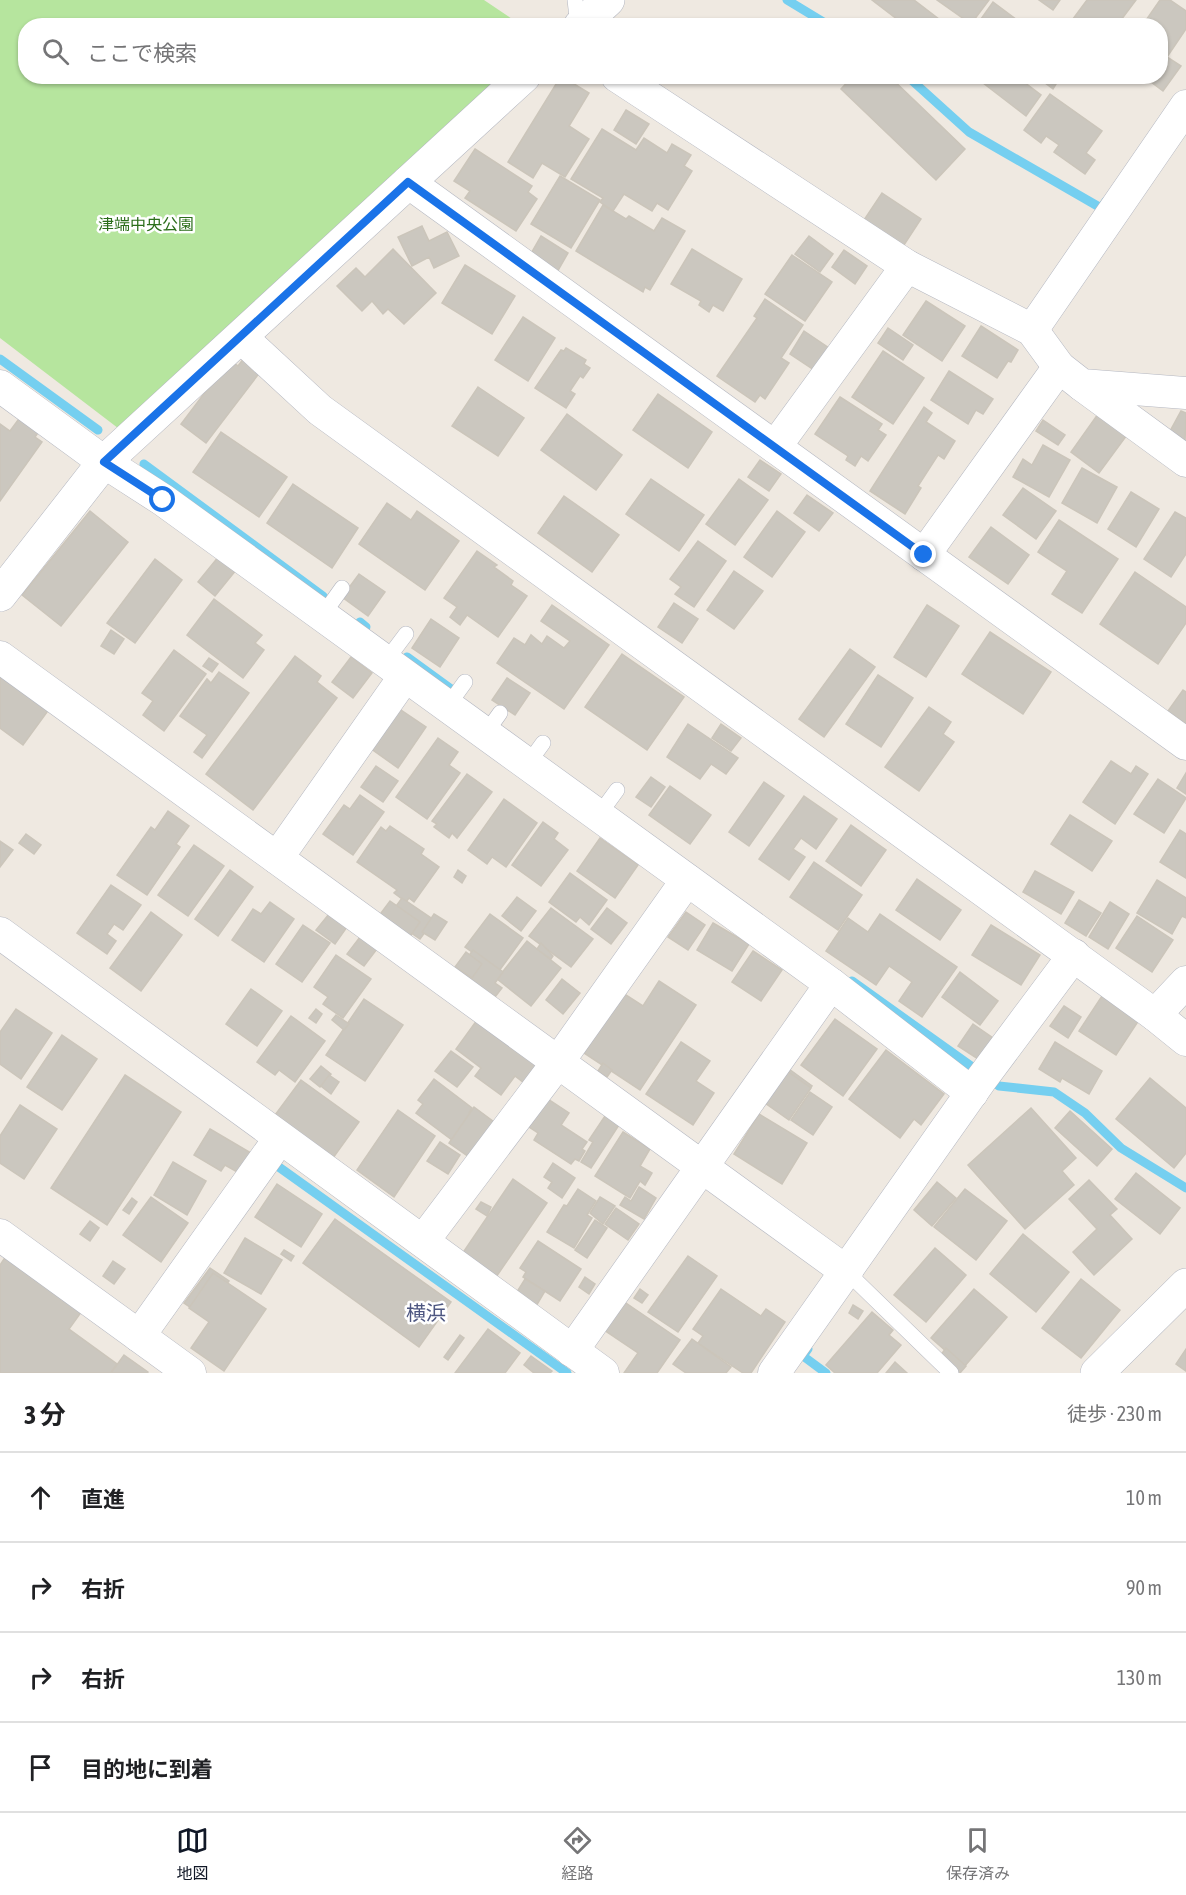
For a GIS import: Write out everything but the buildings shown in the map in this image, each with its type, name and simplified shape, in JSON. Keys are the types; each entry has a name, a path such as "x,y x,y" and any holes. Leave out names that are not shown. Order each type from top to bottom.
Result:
{"street":[{"path":"588,18 608,0"},
{"path":"0,595 104,462 515,84"},
{"path":"629,84 907,267 1032,330 1071,376 1186,461"},
{"path":"1032,330 1186,106"},
{"path":"408,182 1186,744"},
{"path":"775,447 907,267"},
{"path":"241,337 320,410 1074,955 1186,1040"},
{"path":"1071,376 1186,393"},
{"path":"924,555 1071,376"},
{"path":"0,386 104,462 163,500 395,669 456,694 535,754 598,816 831,984 980,1081"},
{"path":"0,657 847,1272"},
{"path":"277,858 395,669"},
{"path":"423,1241 558,1062 687,880"},
{"path":"0,933 603,1373"},
{"path":"774,1373 980,1081 1074,955"},
{"path":"1155,1015 1186,982"},
{"path":"572,1351 831,984"},
{"path":"139,1336 280,1138"},
{"path":"0,1235 190,1373"},
{"path":"1097,1373 1186,1285"}],"lane":[{"path":"575,0 578,18"},
{"path":"322,616 342,588"},
{"path":"395,669 406,634"},
{"path":"598,816 617,790"},
{"path":"847,1272 951,1373"}],"green space":[{"name":"津端中央公園","path":"0,0 484,0 511,18 18,18 18,84 516,84 131,438 0,338"}],"waterway":[{"path":"787,0 817,18"},
{"path":"916,84 969,132 1101,208 1106,201"},
{"path":"0,359 98,430"},
{"path":"144,464 323,596"},
{"path":"360,622 366,627"},
{"path":"407,657 451,689"},
{"path":"852,981 999,1086 1054,1092 1085,1113 1121,1148 1186,1188"},
{"path":"276,1165 567,1373"},
{"path":"808,1349 803,1356 826,1373"}],"district":[{"name":"横浜","path":"426,1312"}],"route":[{"path":"163,500 104,462 408,182 924,555"}]}
